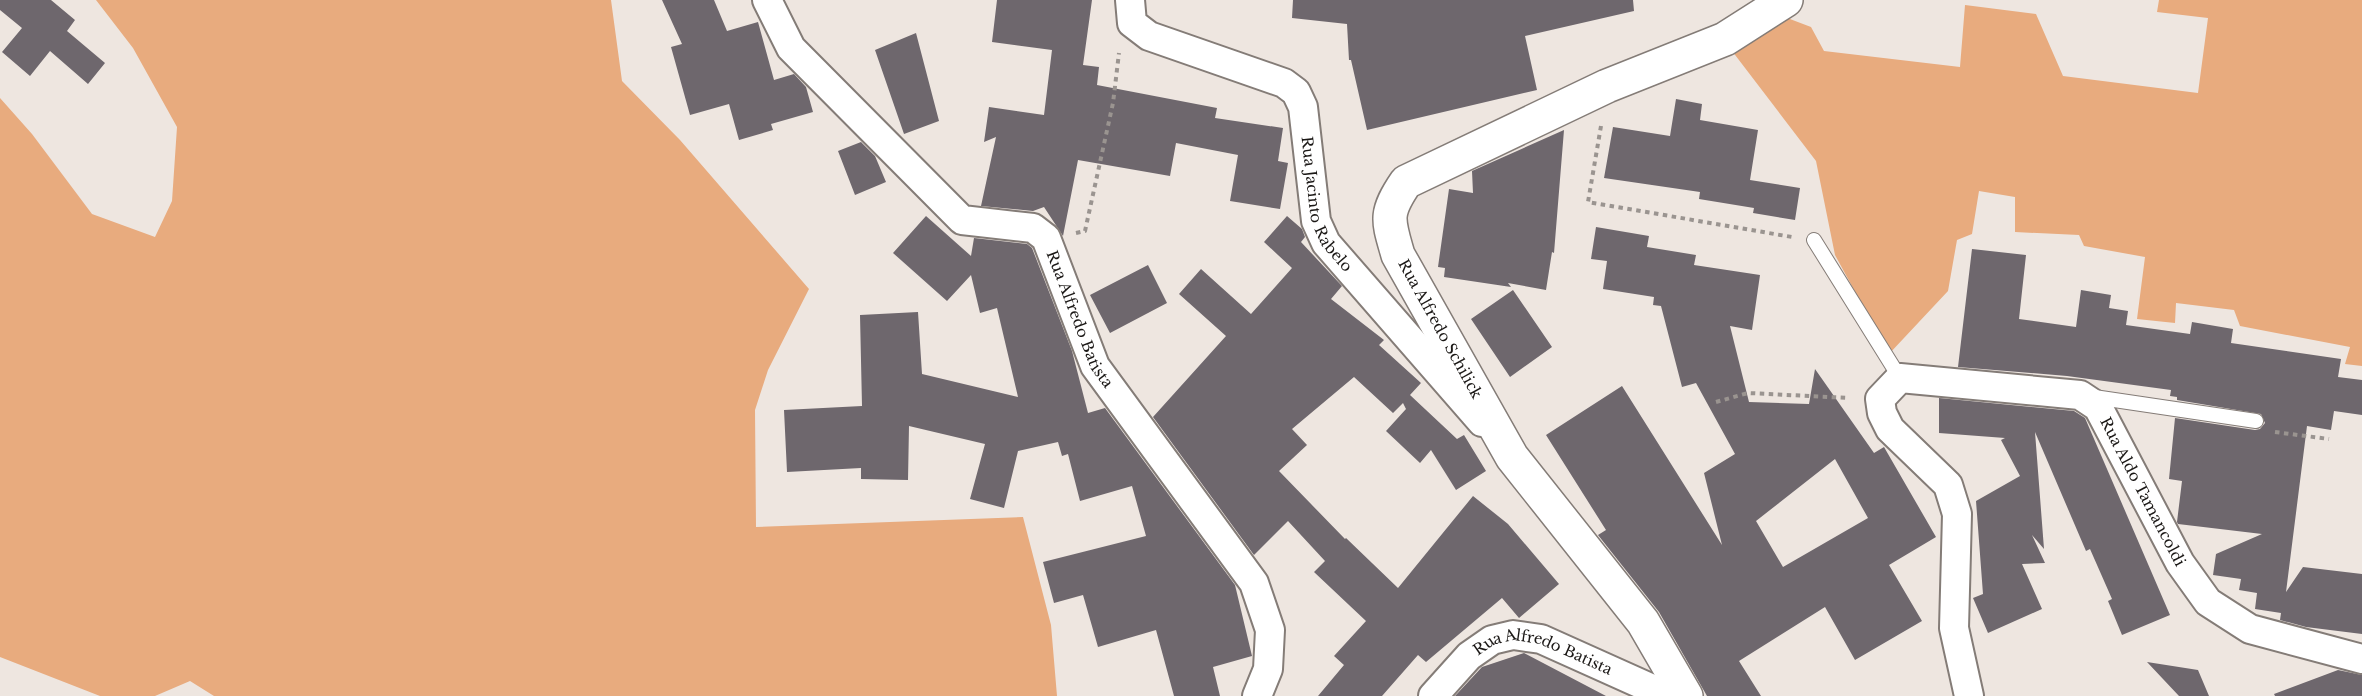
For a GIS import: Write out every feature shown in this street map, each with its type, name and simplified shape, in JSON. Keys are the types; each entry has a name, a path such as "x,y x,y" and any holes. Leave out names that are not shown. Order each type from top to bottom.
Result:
{"street":[{"name":"Rua Alfredo Batista","path":"767,0 791,48 962,220 1033,228 1046,238 1095,366 1254,583 1270,630 1268,669 1257,696"},
{"name":"Rua Alfredo Schilick","path":"1686,696 1643,622 1512,457 1398,255 1388,222 1394,199 1406,182 1607,86 1725,39 1786,0"},
{"name":"Rua Jacinto Rabelo","path":"1131,11 1149,36 1284,83 1296,92 1303,107 1316,221 1326,243 1512,457"},
{"path":"1969,696 1954,628 1957,514 1948,485 1890,429 1882,412 1880,399 1900,378 2080,395"},
{"name":"Rua Aldo Tamancoldi","path":"2080,395 2098,407 2180,563 2208,602 2250,629 2362,658"},
{"name":"Rua Alfredo Batista","path":"1433,696 1469,656 1492,640 1513,635 1541,639 1668,696"}],"lane":[{"path":"1814,240 1900,378"},
{"path":"2080,395 2256,421"}],"path":[{"path":"1046,238 1085,231 1113,103 1121,41 1131,11"},
{"path":"1607,86 1588,202 1814,240"},
{"path":"1716,402 1748,393 1880,399"},
{"path":"2256,421 2262,430 2329,439"}],"shaded area":[{"path":"96,0 611,0 622,81 680,140 809,289 768,370 755,410 756,527 1023,517 1051,625 1057,696 214,696 190,681 155,696 100,696 0,657 0,98 32,134 92,214 155,237 172,201 177,127 133,48"},
{"path":"2159,0 2362,0 2362,366 2345,364 2350,347 2240,326 2234,310 2176,303 2175,323 2137,319 2145,257 2084,246 2079,235 2015,232 2015,197 1979,191 1972,234 1957,240 1948,291 1889,354 1835,255 1816,161 1729,47 1782,16 1811,27 1824,51 1960,67 1965,5 2036,14 2063,76 2198,93 2208,18 2157,12"}],"building":[{"path":"0,0 51,0 75,20 67,31 105,63 88,84 50,51 30,76 2,52 22,28 0,10"},
{"path":"662,0 714,0 727,31 758,22 774,80 794,74 806,87 813,112 771,124 773,130 739,140 729,104 690,115 671,47 682,44"},
{"path":"997,0 1092,0 1083,65 1099,67 1097,85 1217,108 1215,118 1283,128 1278,161 1288,163 1280,209 1230,201 1238,155 1176,143 1170,176 1078,160 1063,236 1044,207 1033,211 981,206 996,137 984,142 989,107 1044,115 1052,50 992,42"},
{"path":"1293,0 1633,0 1634,11 1525,36 1537,90 1367,130 1351,60 1349,60 1347,24 1292,18"},
{"path":"916,33 939,121 904,134 875,50"},
{"path":"1676,99 1702,104 1700,120 1758,130 1750,180 1800,188 1795,220 1753,213 1754,208 1699,199 1700,192 1604,178 1613,127 1670,136"},
{"path":"1564,130 1554,253 1552,252 1546,290 1508,283 1511,287 1444,277 1445,268 1438,267 1449,189 1473,193 1472,171"},
{"path":"861,142 875,156 886,182 855,195 838,151"},
{"path":"926,216 971,256 974,238 1027,244 1032,248 1072,351 1088,413 1105,408 1235,585 1252,656 1213,667 1220,696 1174,696 1156,630 1098,647 1083,595 1054,603 1043,562 1146,536 1132,486 1080,501 1068,454 1062,456 1058,442 1018,451 1004,508 970,499 985,444 909,426 908,480 861,479 861,468 787,472 784,410 862,406 860,315 918,312 922,374 1018,397 997,308 980,313 971,275 947,301 893,253"},
{"path":"1287,216 1302,229 1305,237 1301,242 1342,286 1331,299 1384,340 1379,345 1421,383 1410,395 1457,439 1464,435 1486,471 1456,490 1431,450 1420,463 1386,431 1406,409 1403,403 1393,413 1354,377 1292,429 1307,445 1279,471 1345,539 1398,588 1473,496 1508,524 1559,584 1519,618 1502,598 1426,662 1418,655 1382,696 1318,696 1344,665 1334,656 1366,621 1314,572 1325,561 1288,521 1254,555 1153,417 1226,336 1179,294 1201,269 1251,314 1292,268 1264,242"},
{"path":"1596,227 1649,236 1647,247 1696,255 1694,265 1760,275 1752,330 1730,326 1749,402 1809,404 1815,369 1874,453 1884,447 1936,537 1889,565 1922,621 1855,660 1825,607 1739,661 1761,696 1707,696 1659,612 1598,535 1606,530 1546,435 1622,386 1722,545 1704,473 1735,454 1696,383 1682,387 1661,306 1653,305 1654,297 1603,289 1607,261 1591,259","holes":["1835,459 1868,518 1783,567 1756,521"]},
{"path":"1972,249 2026,255 2019,319 2076,327 2081,290 2111,295 2109,308 2128,311 2126,325 2190,334 2192,322 2233,329 2231,343 2341,359 2338,377 2362,380 2362,415 2334,411 2331,430 2307,426 2286,592 2303,567 2362,574 2362,634 2306,627 2280,620 2281,613 2255,609 2257,593 2239,590 2241,579 2213,575 2216,554 2262,534 2178,524 2177,522 2182,481 2169,479 2175,418 2255,430 2260,429 2265,423 2261,414 2177,400 2177,397 2170,396 2171,390 2067,376 1958,367"},
{"path":"1148,265 1167,303 1110,333 1090,295"},
{"path":"1513,290 1552,347 1510,377 1471,319"},
{"path":"1939,398 2074,411 2085,418 2170,615 2122,635 2108,601 2112,599 2090,549 2086,551 2035,432 2044,549 2032,535 2045,563 2022,564 2042,609 1988,633 1973,598 1983,594 1976,501 2020,476 2001,440 2005,438 1939,433"},
{"path":"1524,653 1606,696 1455,696 1482,667"},
{"path":"2147,662 2198,670 2209,696 2179,696"},
{"path":"2338,670 2362,675 2362,696 2275,696 2274,694"}]}
